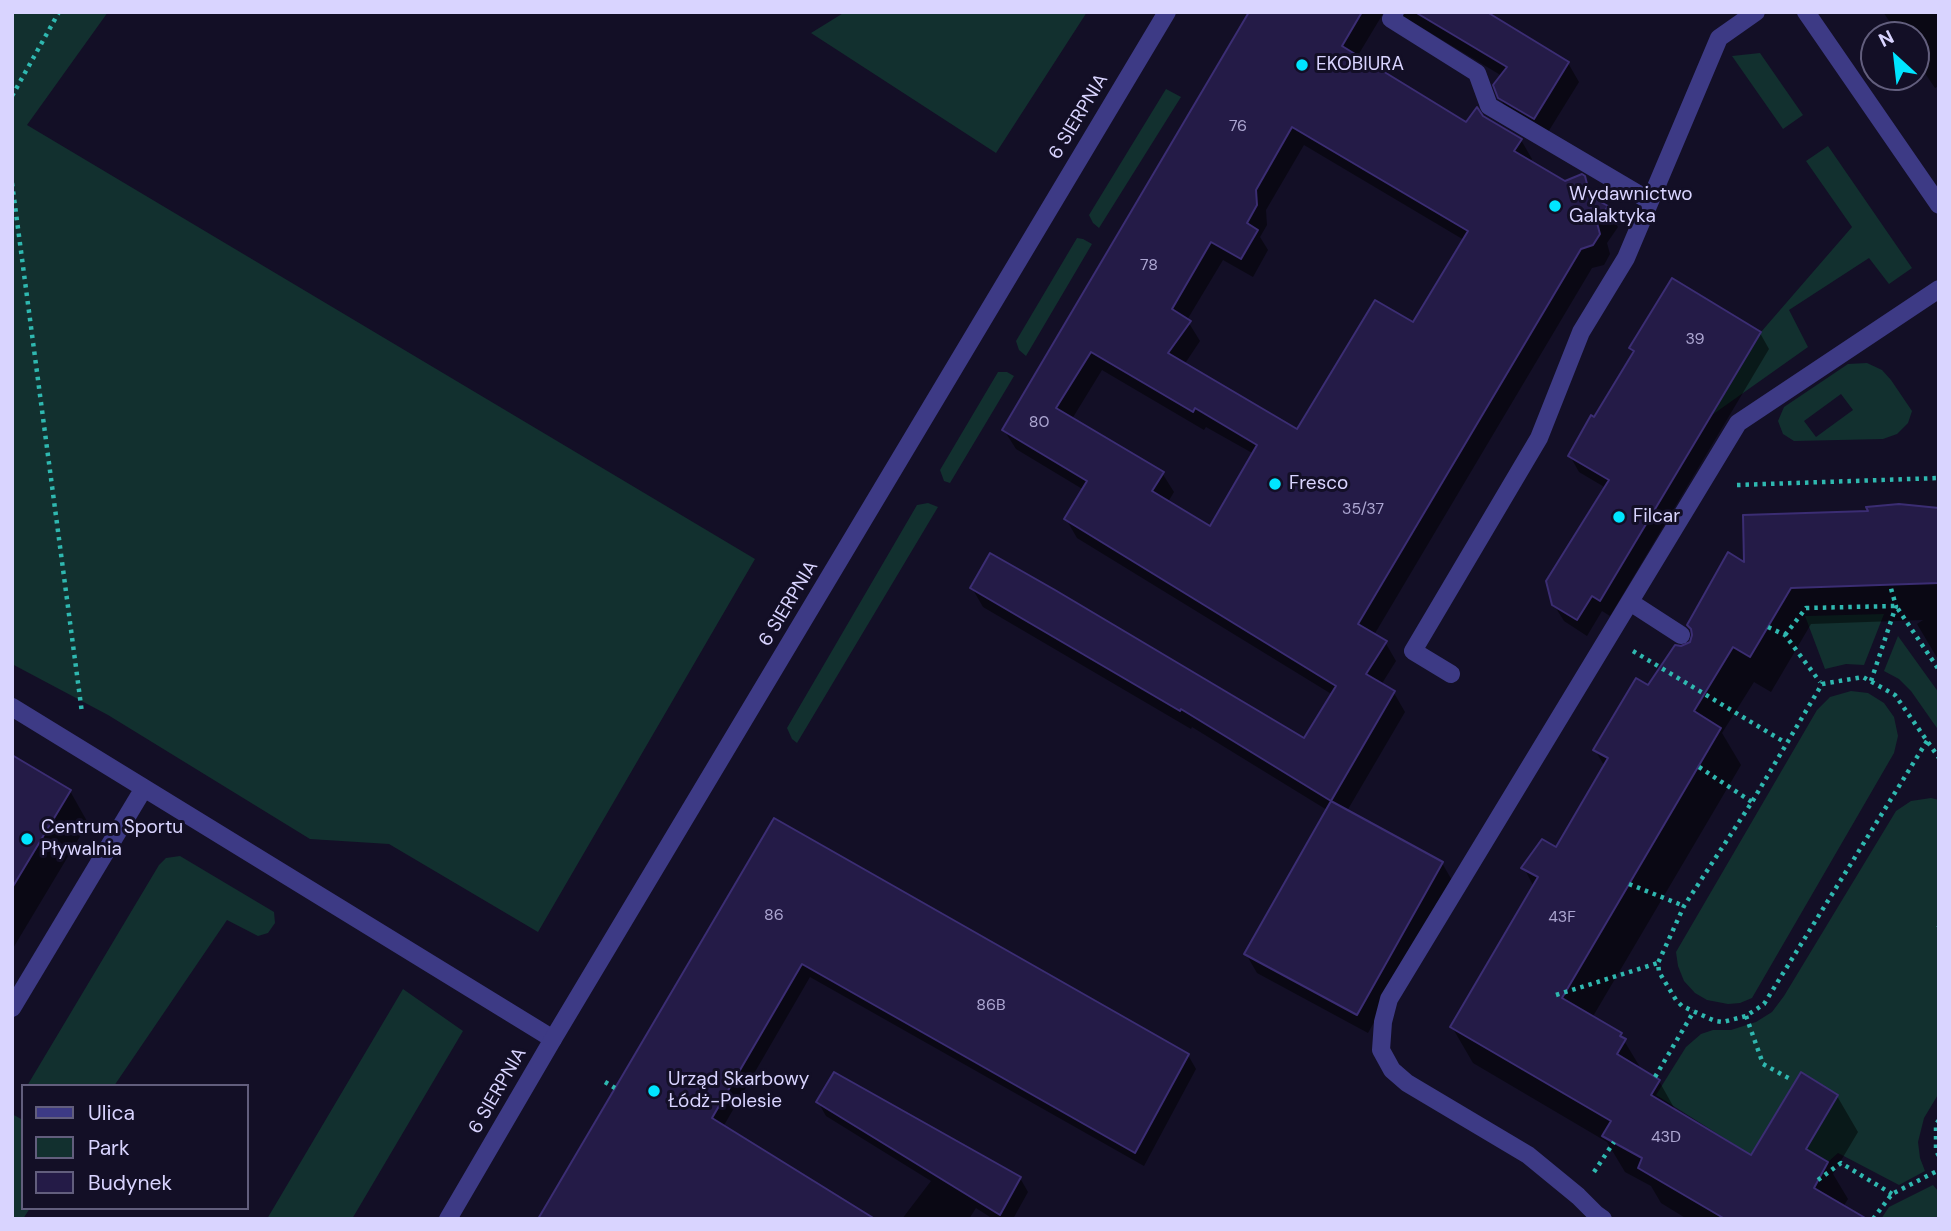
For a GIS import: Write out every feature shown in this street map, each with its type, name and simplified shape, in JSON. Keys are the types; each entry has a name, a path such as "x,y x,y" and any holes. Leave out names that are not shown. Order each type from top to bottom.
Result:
{"street":[{"name":"6 SIERPNIA","path":"448,1219 1167,12"},
{"path":"1395,12 1391,19 1477,74 1489,106 1650,201"},
{"path":"1451,674 1413,651 1539,438 1581,332 1626,258 1719,38 1756,12"},
{"path":"1806,12 1938,200"},
{"path":"1603,1219 1528,1155 1407,1083 1392,1070 1381,1049 1383,1021 1389,999 1738,423 1939,289"},
{"path":"1630,601 1681,635"},
{"path":"12,707 553,1039"},
{"path":"12,1007 144,788"}],"path":[{"path":"12,96 59,12"},
{"path":"12,183 83,718"},
{"path":"1732,485 1939,478"},
{"path":"1890,585 1896,606 1939,670"},
{"path":"1785,635 1806,608 1896,606"},
{"path":"1871,681 1896,606"},
{"path":"1768,627 1785,635 1820,682"},
{"path":"1629,648 1786,743"},
{"path":"1927,741 1764,1004 1746,1016 1723,1022 1682,1006 1676,1000 1659,972 1658,963 1684,906 1752,802 1822,684 1863,677 1895,695 1939,758"},
{"path":"1699,767 1752,802"},
{"path":"1629,884 1684,906"},
{"path":"1556,995 1658,963"},
{"path":"1655,1077 1694,1011"},
{"path":"1746,1016 1763,1064 1792,1080"},
{"path":"606,1082 615,1088"},
{"path":"1939,1120 1936,1124 1936,1151 1939,1156"},
{"path":"1818,1180 1841,1163 1892,1194"},
{"path":"1874,1219 1892,1194 1939,1170"}],"green space":[{"path":"12,12 108,12 27,125 755,559 538,932 389,844 310,839 108,715 12,664"},
{"path":"845,12 1087,12 996,153 811,33"},
{"path":"1760,53 1803,115 1783,129 1732,56"},
{"path":"1166,89 1181,97 1099,228 1089,215"},
{"path":"1828,146 1912,268 1889,284 1869,258 1789,310 1808,347 1712,415 1761,332 1852,227 1806,161"},
{"path":"1077,238 1092,244 1026,356 1019,350 1016,341"},
{"path":"1867,363 1882,370 1912,411 1908,423 1897,434 1883,439 1794,441 1783,434 1778,421 1784,407 1848,364","holes":["1841,394 1853,410 1816,437 1804,421"]},
{"path":"998,372 1007,372 1014,376 950,483 944,481 940,470"},
{"path":"928,503 938,507 797,743 787,728 917,505"},
{"path":"1884,614 1864,665 1846,664 1825,669 1805,616"},
{"path":"1898,636 1939,693 1939,731 1911,691 1899,679 1884,671"},
{"path":"1851,691 1868,693 1884,703 1894,717 1898,736 1894,753 1752,998 1728,1004 1707,1000 1695,993 1684,981 1676,952 1817,710 1830,697"},
{"path":"1931,798 1939,800 1939,1093 1924,1118 1918,1142 1925,1171 1899,1185 1838,1153 1828,1162 1768,1127 1751,1155 1656,1095 1686,1047 1701,1034 1713,1030 1731,1030 1756,1022 1772,1012 1896,811 1911,801"},
{"path":"180,856 274,912 275,923 268,933 258,936 227,920 115,1084 28,1084 159,865 166,858"},
{"path":"403,989 463,1031 352,1219 267,1219"},
{"path":"12,1114 21,1119 21,1210 29,1210 23,1219 12,1219"},
{"path":"1933,1185 1939,1192 1939,1219 1881,1219 1889,1207"}],"building":[{"path":"1249,12 1362,12 1342,46 1466,122 1477,107 1483,116 1522,139 1514,151 1565,181 1582,174 1585,176 1590,196 1608,206 1597,223 1600,234 1593,245 1581,249 1358,624 1387,641 1366,674 1395,691 1331,801 1181,709 1180,711 970,588 990,553 1304,738 1336,686 1064,519 1087,481 1002,430","holes":["1292,127 1468,231 1413,322 1375,300 1297,429 1168,353 1191,321 1172,309 1211,242 1241,259 1258,230 1247,223 1257,205 1256,190","1091,352 1193,412 1195,408 1257,445 1210,526 1152,491 1164,472 1056,408"]},
{"path":"1415,12 1487,12 1569,62 1534,119 1498,98 1493,85 1507,67"},
{"path":"1672,278 1761,332 1600,601 1592,596 1577,620 1552,605 1546,581 1609,480 1568,456 1591,415 1594,417 1634,351 1629,348"},
{"path":"1899,504 1939,508 1939,583 1791,588 1750,657 1733,647 1694,711 1721,728 1562,998 1622,1033 1620,1036 1626,1039 1617,1054 1660,1080 1651,1095 1751,1155 1801,1072 1838,1095 1806,1149 1828,1162 1814,1188 1867,1219 1725,1219 1638,1168 1642,1158 1602,1136 1611,1121 1450,1027 1538,877 1521,868 1542,839 1556,847 1608,758 1593,750 1636,678 1648,685 1675,645 1681,646 1690,642 1691,629 1687,625 1728,552 1744,562 1743,515 1868,511 1866,507"},
{"name":"Centrum Sportu Pływalnia","path":"12,755 71,790 12,888"},
{"path":"1331,801 1443,862 1357,1015 1244,954"},
{"path":"774,818 1189,1054 1135,1153 802,964 712,1118 875,1219 538,1219"},
{"path":"834,1072 1021,1177 1000,1215 816,1102"}],"place":[{"name":"EKOBIURA","path":"1302,65"},
{"name":"Wydawnictwo Galaktyka","path":"1555,206"},
{"name":"Fresco","path":"1275,484"},
{"name":"Filcar","path":"1619,517"},
{"name":"Centrum Sportu Pływalnia","path":"27,839"},
{"name":"Urząd Skarbowy Łódż-Polesie","path":"654,1091"}]}
